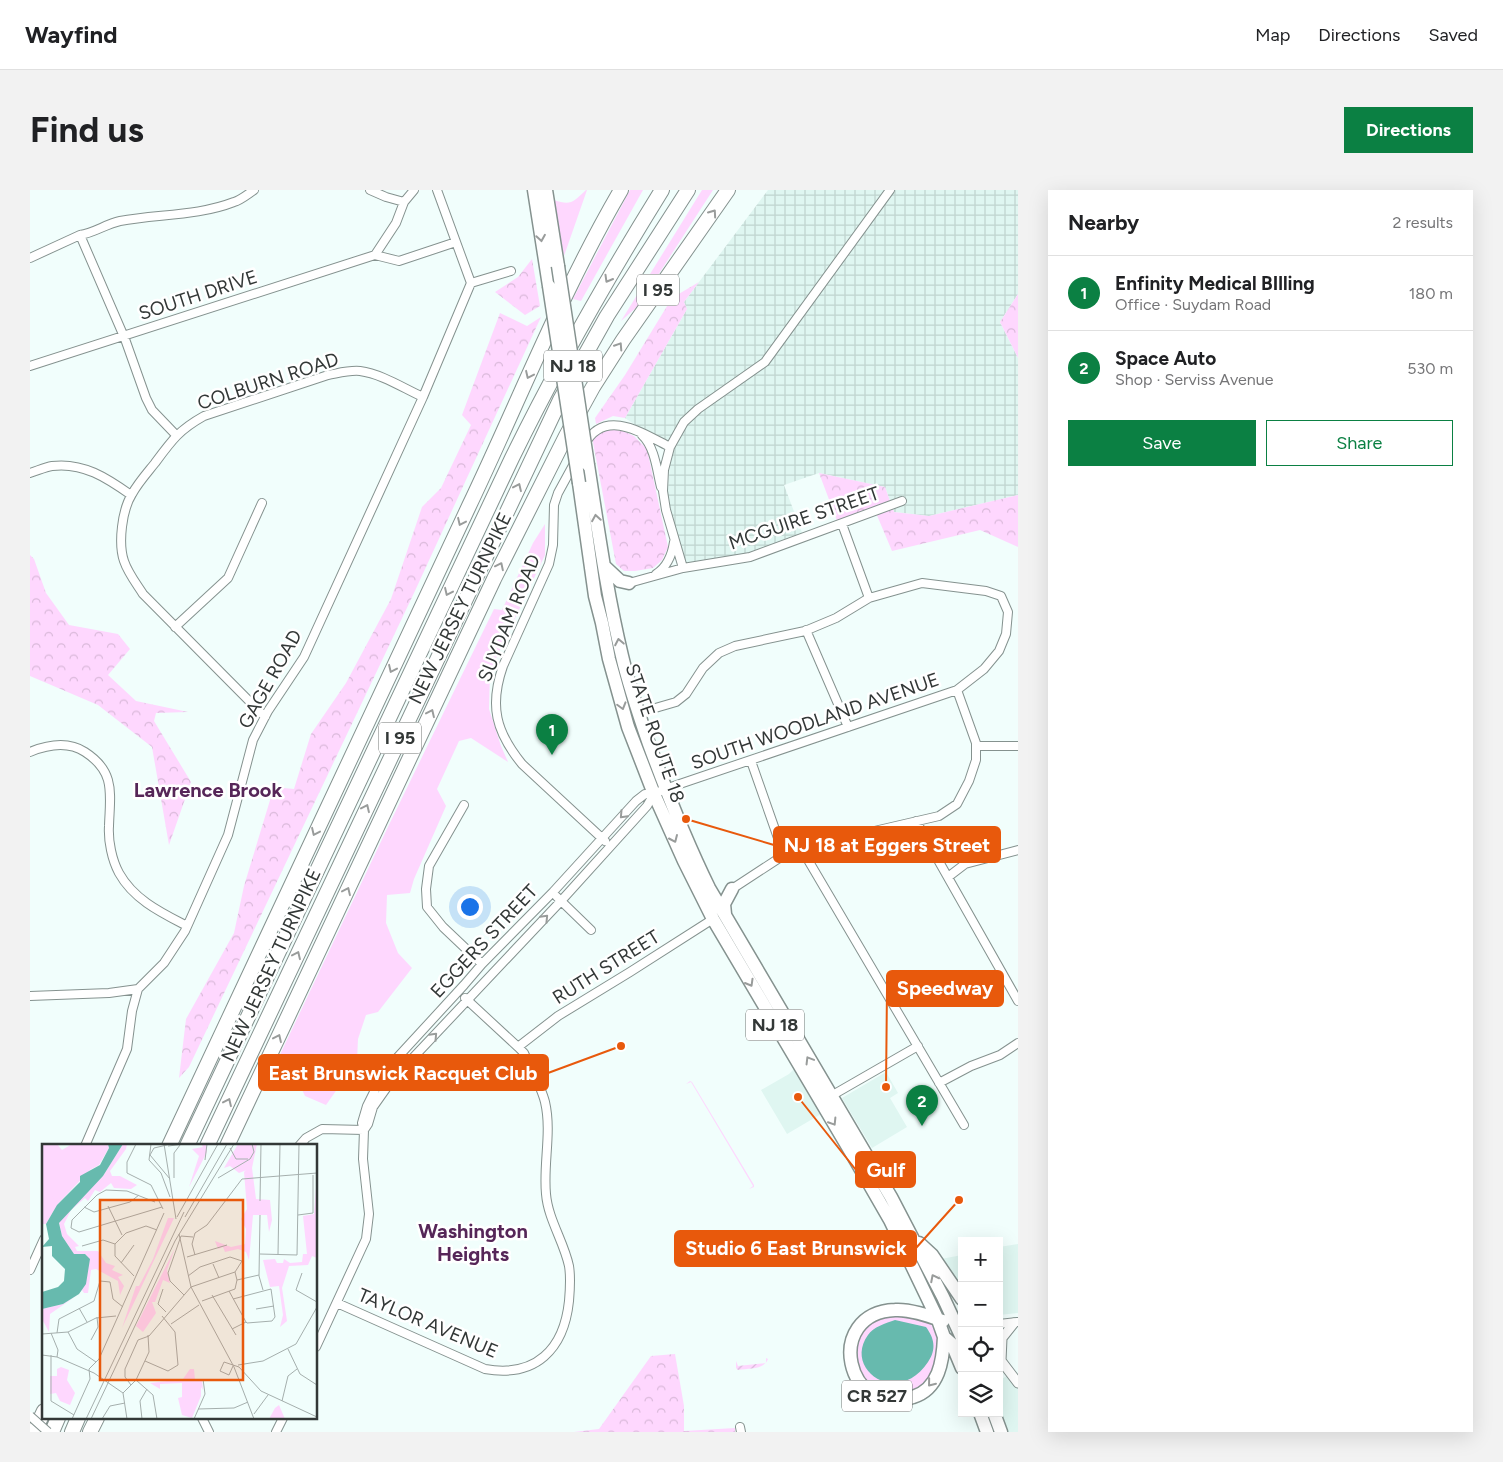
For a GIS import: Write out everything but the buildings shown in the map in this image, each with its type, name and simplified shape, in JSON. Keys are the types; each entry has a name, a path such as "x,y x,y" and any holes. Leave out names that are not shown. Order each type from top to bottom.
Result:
{"highway":[{"name":"STATE ROUTE 18","path":"534,190 595,596 609,659 628,727 709,888 719,917 852,1154 953,1327"},
{"name":"STATE ROUTE 18","path":"546,190 604,566 622,657 660,792 682,858 831,1096 891,1198 913,1238 953,1327 952,1344 958,1358"},
{"path":"579,269 612,190"},
{"name":"NEW JERSEY TURNPIKE","path":"170,1144 579,269 621,190"},
{"path":"632,237 652,190"},
{"name":"NEW JERSEY TURNPIKE","path":"188,1144 512,458 568,347 632,237 662,190"},
{"name":"NEW JERSEY TURNPIKE","path":"208,1144 560,400 606,316 688,190"},
{"name":"NEW JERSEY TURNPIKE","path":"228,1144 494,579 566,436 593,387 618,348 728,192"},
{"path":"604,566 620,581 629,583"},
{"path":"613,607 621,590 629,583"},
{"path":"709,888 720,891 732,888"},
{"path":"719,917 732,888"},
{"path":"913,1238 932,1255 958,1293"},
{"name":"CR 527","path":"903,1310 953,1327 943,1354 939,1372 930,1386 916,1396 900,1400 885,1399 865,1389 855,1374 849,1356 851,1343 860,1327 876,1314 903,1310"},
{"path":"34,1432 42,1415"},
{"path":"981,1417 987,1432"},
{"path":"995,1417 1001,1432"},
{"path":"52,1432 57,1420"},
{"path":"72,1432 77,1420"},
{"path":"90,1432 97,1420"}],"street":[{"path":"30,258 80,235 118,222 153,216 193,213 216,208 236,202 254,190"},
{"path":"370,190 404,202"},
{"path":"414,190 404,202 396,223 375,255 399,261 456,242"},
{"path":"437,190 471,283 511,271"},
{"path":"666,510 663,491 664,470 670,447 684,422 698,409 765,362 890,190"},
{"path":"80,235 124,336 146,398 152,410 176,435"},
{"name":"SOUTH DRIVE","path":"30,366 375,255"},
{"name":"GAGE ROAD","path":"138,989 164,963 187,926 228,836 253,740 264,717 304,657 423,397 471,283"},
{"name":"COLBURN ROAD","path":"264,717 143,594 130,575 124,560 121,542 122,526 131,495 176,435 186,426 204,416 328,375 346,371 376,376 423,397"},
{"name":"SUYDAM ROAD","path":"610,846 522,764 500,730 495,705 496,693 503,666 552,554 554,505 558,493 588,438 604,426 614,424 625,426 670,447"},
{"path":"637,431 646,438 651,450 683,568"},
{"path":"30,473 52,466 82,468 103,476 131,495"},
{"name":"MCGUIRE STREET","path":"629,583 683,568 750,557 902,501"},
{"path":"175,627 228,578 262,503"},
{"path":"638,713 676,702 686,694 703,668 719,653 735,646 806,630 836,618 869,598 842,524"},
{"path":"653,576 662,570 667,563 674,537"},
{"name":"SOUTH WOODLAND AVENUE","path":"660,792 957,690 984,669 999,651 1006,634 1008,612 1001,596 986,591 922,583 869,598"},
{"path":"806,630 848,728"},
{"path":"732,888 784,855 801,848 939,816 957,804 970,781 976,760 976,746 957,690"},
{"path":"30,752 42,747 72,746 82,750 96,760 104,770 109,782 111,795 108,828 110,843 119,873 142,900 158,911 187,926"},
{"path":"976,746 1018,746"},
{"path":"751,761 784,855"},
{"name":"EGGERS STREET","path":"318,1343 366,1239 369,1214 363,1159 364,1130 362,1123 374,1090 384,1072 482,964 645,794 660,792"},
{"name":"EGGERS STREET","path":"364,1130 380,1095 392,1080 561,901 660,792"},
{"path":"464,805 429,866 426,889 427,907 443,927 482,964"},
{"path":"916,821 1018,1001"},
{"path":"801,848 964,1125"},
{"path":"948,877 964,864 1018,850"},
{"path":"553,892 592,930"},
{"name":"RUTH STREET","path":"518,1047 558,1016 719,917"},
{"path":"30,996 109,993 138,989 132,1011 128,1050 86,1144"},
{"name":"TAYLOR AVENUE","path":"337,1303 485,1369 506,1370 528,1367 539,1362 552,1349 564,1328 568,1311 569,1265 546,1194 547,1119 545,1101 524,1054 458,992"},
{"path":"939,1083 971,1066 1000,1055 1018,1043"},
{"path":"407,1045 416,1054"},
{"path":"831,1096 918,1046"},
{"path":"301,1144 306,1138 322,1129 364,1130"},
{"path":"30,1270 42,1243"},
{"path":"1003,1324 1016,1322"},
{"path":"1003,1337 1016,1322"},
{"path":"1003,1363 1018,1383"},
{"path":"30,1416 48,1432"},
{"path":"203,1420 209,1432"},
{"path":"276,1432 282,1420"}],"shaded area":[{"path":"768,190 1018,190 1018,294 1000,322 1018,358 1018,495 929,516 894,512 885,487 819,473 784,485 804,538 687,569 667,505 671,449 625,418 687,309 684,302"},
{"path":"794,1069 821,1114 787,1134 761,1090 789,1074"},
{"path":"886,1072 898,1093 890,1098 907,1127 872,1148 842,1098"},
{"path":"1018,1244 1018,1313 1003,1315 1003,1246"},
{"path":"958,1256 958,1282 941,1259"},
{"path":"895,1320 926,1327 933,1339 933,1353 928,1362 915,1375 902,1382 889,1383 877,1378 868,1371 862,1360 862,1348 868,1335 873,1330"},
{"path":"1011,1373 1018,1383 1018,1432 1001,1432 1003,1378"}],"green space":[{"path":"586,190 564,256 554,200 564,203 572,202"},
{"path":"630,190 643,190 581,301 573,299"},
{"path":"702,190 713,190 638,306 621,321"},
{"path":"532,259 540,306 525,315 495,292 518,277"},
{"path":"699,282 684,302 687,309 625,418 613,416 596,424 595,418 625,375 672,298"},
{"path":"1018,294 1018,358 1000,322"},
{"path":"500,313 527,326 541,317 414,593 189,1067 179,1078 186,1019 234,933 244,886 274,787 294,789 311,734 346,683 391,599 422,507 441,488 471,425 462,415"},
{"path":"609,429 619,429 634,436 647,449 668,547 662,560 653,568 624,571 616,564 592,437"},
{"path":"819,473 885,487 894,512 929,516 1018,495 1018,547 980,530 892,551 876,513 839,526"},
{"path":"545,524 545,555 490,671 489,709 508,762 471,738 459,741 437,789 446,806 414,879 410,893 387,895 386,923 398,953 412,968 378,1012 366,1015 358,1039 357,1061 326,1105 305,1096 291,1066 277,1061 494,609 502,610 533,543"},
{"path":"30,555 34,559 46,593 69,625 118,634 130,649 108,675 136,701 188,712 156,713 154,721 191,782 169,845 152,747 98,705 30,676"},
{"path":"690,1081 692,1082 754,1187 749,1189 753,1186 691,1082 686,1084"},
{"path":"885,1316 905,1316 930,1322 940,1342 936,1373 910,1395 881,1393 866,1383 857,1367 857,1340 868,1324"},
{"path":"675,1354 684,1406 684,1431 735,1428 735,1432 574,1432 599,1429 651,1356"},
{"path":"736,1361 738,1366 765,1363 756,1368 738,1370 736,1368"}],"place":[{"name":"Enfinity Medical BIlling","path":"552,755"},
{"name":"NJ 18 at Eggers Street","path":"686,819"},
{"name":"East Brunswick Racquet Club","path":"621,1046"},
{"name":"Speedway","path":"886,1087"},
{"name":"Gulf","path":"798,1097"},
{"name":"Space Auto","path":"922,1126"},
{"name":"Studio 6 East Brunswick","path":"959,1200"}],"district":[{"name":"Lawrence Brook","path":"208,790"},
{"name":"Washington Heights","path":"473,1242"}]}
